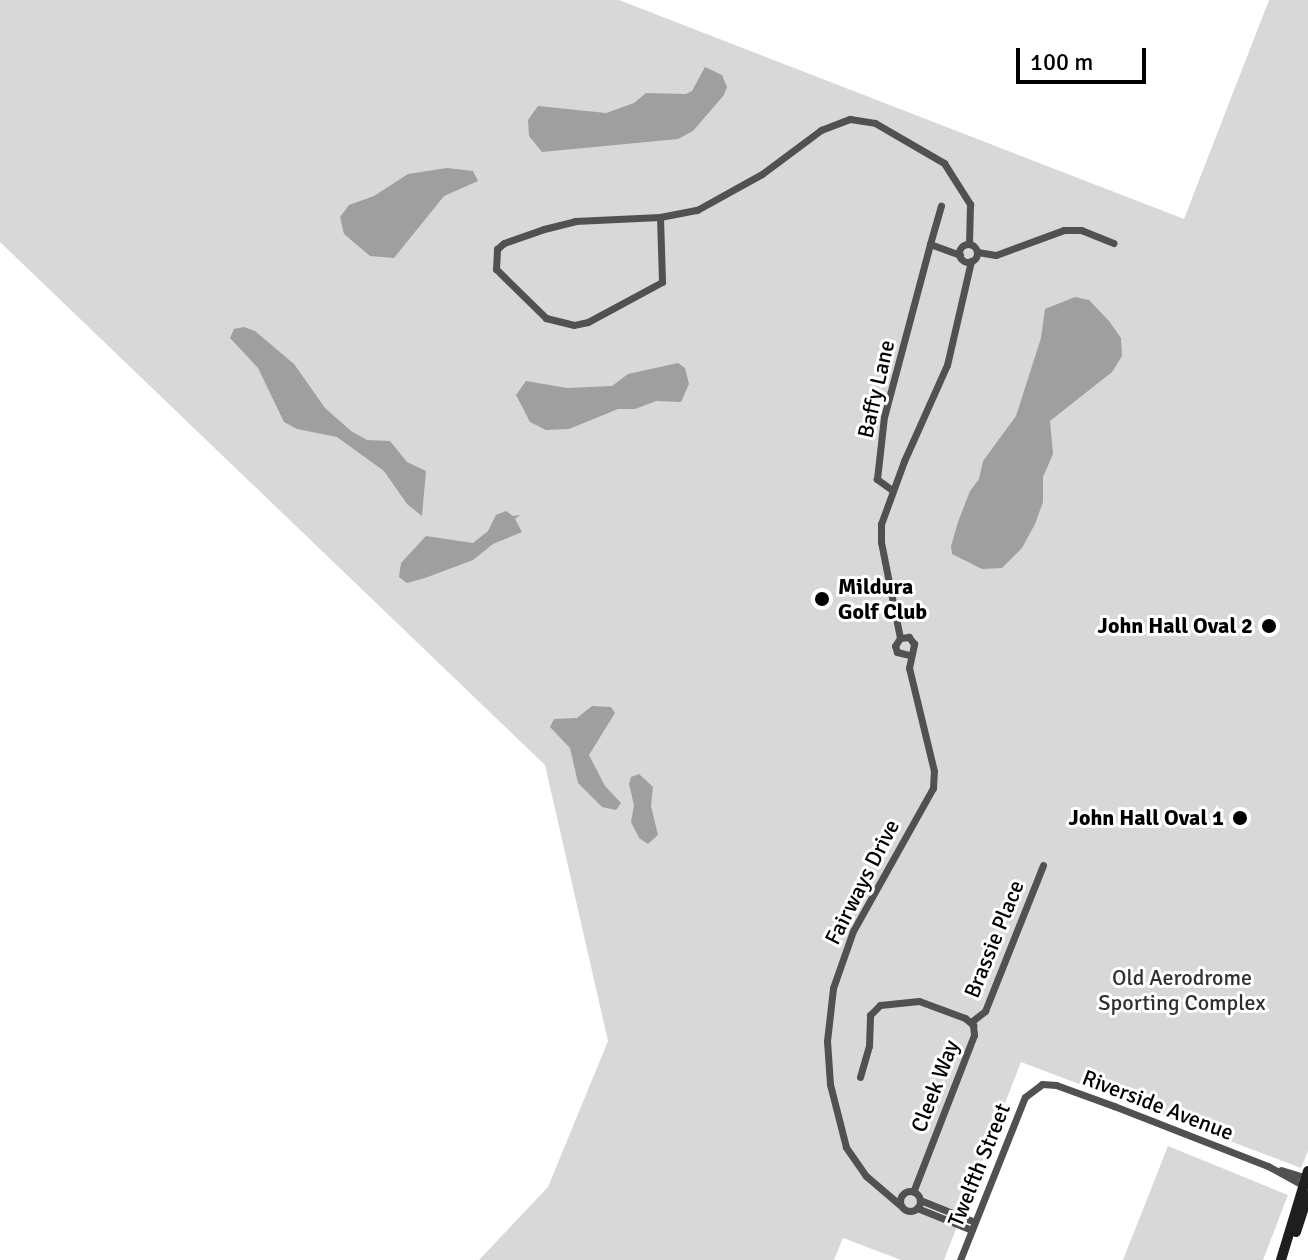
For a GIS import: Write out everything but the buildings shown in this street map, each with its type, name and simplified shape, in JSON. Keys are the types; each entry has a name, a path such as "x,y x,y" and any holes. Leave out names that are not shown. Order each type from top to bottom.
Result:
{"main road":[{"path":"1282,1260 1307,1183"}],"street":[{"path":"660,217 662,282 588,322 574,325 546,318 496,269 497,249 504,243 544,229 575,221 660,217 707,206 762,174 821,130 836,123 858,119 883,127 944,163 970,204 966,273 947,365 892,490 880,532 903,637 914,644 906,655 896,649 903,637"},
{"path":"941,206 930,244 965,253 996,255 1056,232 1073,229 1113,243"},
{"name":"Baffy Lane","path":"892,490 877,479 884,417 921,289 930,244"},
{"name":"Fairways Drive","path":"900,1205 890,1193 866,1176 846,1147 830,1084 827,1041 833,988 853,931 933,788 934,771 906,655"},
{"name":"Brassie Place","path":"971,1022 985,1011 1043,865"},
{"name":"Cleek Way","path":"860,1077 869,1046 870,1015 880,1005 919,1001 971,1022 974,1035 913,1192"},
{"name":"Riverside Avenue","path":"1035,1087 1048,1083 1065,1088 1307,1183"},
{"name":"Twelfth Street","path":"960,1260 1025,1097 1035,1087"},
{"path":"890,1193 913,1192 918,1204 974,1226"},
{"path":"904,1193 900,1205 907,1211 918,1204"}],"green space":[{"name":"Old Aerodrome Sporting Complex","path":"0,0 619,0 1184,219 1269,0 1308,0 1308,1151 1301,1168 1021,1062 944,1260 901,1260 843,1238 834,1260 479,1260 548,1187 608,1041 545,765 0,242"},
{"path":"1168,1146 1288,1195 1263,1260 1123,1260"}],"shaded area":[{"path":"705,67 722,75 727,87 724,95 693,131 678,139 542,152 529,136 528,120 538,106 606,113 634,103 646,93 686,94 692,91"},
{"path":"447,168 473,171 478,181 444,196 394,258 370,256 344,234 340,217 349,205 374,196 408,174"},
{"path":"1075,297 1089,300 1109,321 1121,338 1122,356 1112,372 1050,421 1053,454 1043,477 1043,502 1035,524 1022,548 1002,568 982,569 952,554 951,546 958,522 970,491 979,479 983,461 1016,416 1041,338 1045,309"},
{"path":"244,327 255,331 294,364 325,408 351,431 367,440 390,441 407,462 426,471 422,516 407,504 384,471 337,437 297,429 284,422 258,368 230,338 234,329"},
{"path":"678,363 685,368 689,384 681,402 656,401 635,409 618,409 569,429 546,430 530,422 516,395 526,381 567,388 612,386 628,374"},
{"path":"506,511 513,516 520,515 515,519 522,532 493,544 473,560 425,578 407,583 399,577 401,563 426,536 473,543 488,531 496,515"},
{"path":"592,706 611,707 615,713 589,755 605,786 621,803 616,810 602,807 578,783 570,748 550,727 554,719 577,718"},
{"path":"639,774 653,787 651,806 658,835 648,844 639,838 631,822 634,805 629,784 631,777"}],"place":[{"name":"Mildura Golf Club","path":"822,599"},
{"name":"John Hall Oval 2","path":"1269,626"},
{"name":"John Hall Oval 1","path":"1240,818"}]}
